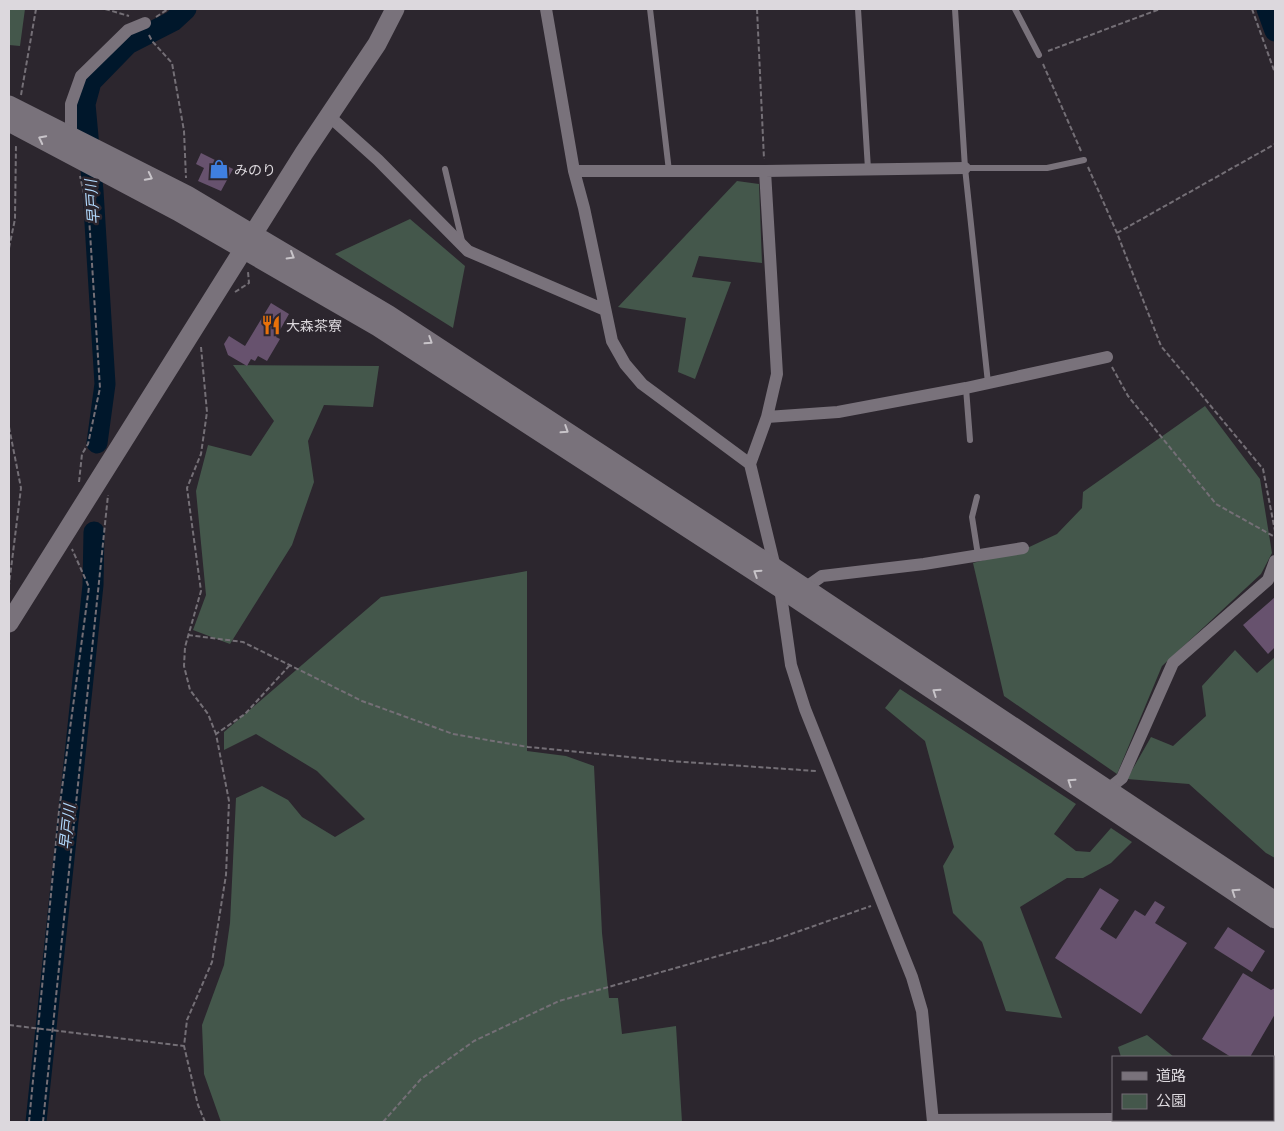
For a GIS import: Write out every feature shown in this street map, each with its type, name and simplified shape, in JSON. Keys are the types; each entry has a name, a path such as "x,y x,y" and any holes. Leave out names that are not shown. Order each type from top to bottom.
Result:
{"street":[{"path":"9,623 376,44 395,9"},
{"path":"546,9 574,171 584,208 612,341 625,364 642,384 750,464"},
{"path":"72,137 71,104 81,76 128,30 145,23"},
{"path":"13,116 72,137 106,163 250,242 389,314 805,588 1102,794 1275,919"},
{"path":"13,116 76,156 106,163 186,195 250,242 386,332 780,588 1275,902"},
{"path":"329,116 378,160 468,251 605,310"},
{"path":"574,171 965,168"},
{"path":"765,171 777,374 768,417 750,464 780,588 791,665 805,709 912,977 922,1011 933,1121 1112,1119"},
{"path":"768,417 838,412 966,388 1107,357"},
{"path":"805,588 822,576 1023,548"},
{"path":"1102,794 1122,778 1173,663 1268,580 1275,561"}],"lane":[{"path":"650,9 669,171"},
{"path":"858,9 868,169"},
{"path":"955,9 965,168 988,383"},
{"path":"1015,9 1039,55"},
{"path":"965,168 1047,168 1084,160"},
{"path":"445,168 462,240 460,244"},
{"path":"966,388 970,440"},
{"path":"977,497 972,517 978,555"}],"path":[{"path":"9,248 15,219 13,116 36,9"},
{"path":"105,9 145,23 168,9"},
{"path":"757,9 765,171"},
{"path":"1160,9 1039,55 1117,233 1161,346 1263,469 1275,531"},
{"path":"1252,9 1275,73"},
{"path":"152,42 172,63 184,131 186,195"},
{"path":"1117,233 1275,144"},
{"path":"76,156 89,217 100,388 88,444 82,454 79,484 85,501"},
{"path":"232,294 249,282 250,242"},
{"path":"205,340 200,348 207,412 201,454 187,488 201,591 185,647 184,666 190,690 208,714 216,734 229,801 226,875 212,962 186,1020 184,1046 198,1105 205,1122"},
{"path":"1107,357 1128,396 1216,504 1275,537"},
{"path":"9,427 21,488 9,585"},
{"path":"43,1122 108,494 100,477"},
{"path":"29,1122 59,811 88,587 66,532"},
{"path":"188,635 243,642 362,701 452,734 528,747 670,761 831,772"},
{"path":"216,734 244,714 290,665"},
{"path":"383,1122 421,1079 474,1042 559,1001 771,940 882,902"},
{"path":"9,1025 184,1046"}],"green space":[{"path":"9,9 25,9 20,46 9,45"},
{"path":"737,181 759,184 762,263 699,256 692,277 731,282 695,379 678,372 686,318 618,307"},
{"path":"410,219 465,266 453,328 335,254"},
{"path":"233,365 379,366 373,407 324,405 308,441 314,482 292,545 230,644 193,630 206,595 196,491 208,445 251,456 274,421"},
{"path":"1205,406 1260,479 1272,553 1261,574 1162,666 1117,774 1004,696 973,563 1025,549 1057,534 1082,508 1083,492"},
{"path":"527,571 527,751 566,756 594,766 602,933 609,998 618,998 622,1034 676,1026 682,1122 221,1122 204,1074 202,1025 224,965 230,923 236,798 262,786 288,800 302,817 335,837 365,819 317,771 256,734 224,750 224,732 381,597"},
{"path":"1235,650 1257,673 1275,657 1275,858 1266,853 1189,784 1127,779 1151,737 1173,746 1206,716 1202,686"},
{"path":"900,689 1076,804 1054,834 1076,851 1090,852 1111,828 1132,842 1111,863 1083,878 1067,878 1020,907 1062,1018 1006,1011 982,942 953,913 943,866 954,847 925,741 885,708"},
{"path":"1147,1035 1173,1056 1121,1056 1118,1047"}],"building":[{"name":"みのり","path":"201,153 233,169 221,191 198,181 204,168 196,164"},
{"name":"大森茶寮","path":"271,303 289,314 276,337 280,339 267,361 258,356 255,361 251,359 247,366 228,355 224,344 229,336 245,346"},
{"path":"1275,597 1275,647 1268,654 1243,625"},
{"path":"1100,888 1119,900 1100,929 1116,939 1135,910 1145,916 1155,901 1165,907 1155,923 1187,943 1141,1014 1055,958"},
{"path":"1228,927 1265,951 1252,972 1214,948"},
{"path":"1243,973 1271,990 1275,988 1275,1014 1251,1056 1229,1056 1202,1039"}],"waterway":[{"name":"早戸川","path":"97,443 105,384 93,191 85,104 91,82 128,44 173,21 186,9"},
{"path":"1267,9 1275,31"},
{"name":"早戸川","path":"36,1122 93,585 94,532"}],"place":[{"name":"みのり","path":"219,169"},
{"name":"大森茶寮","path":"271,325"}]}
